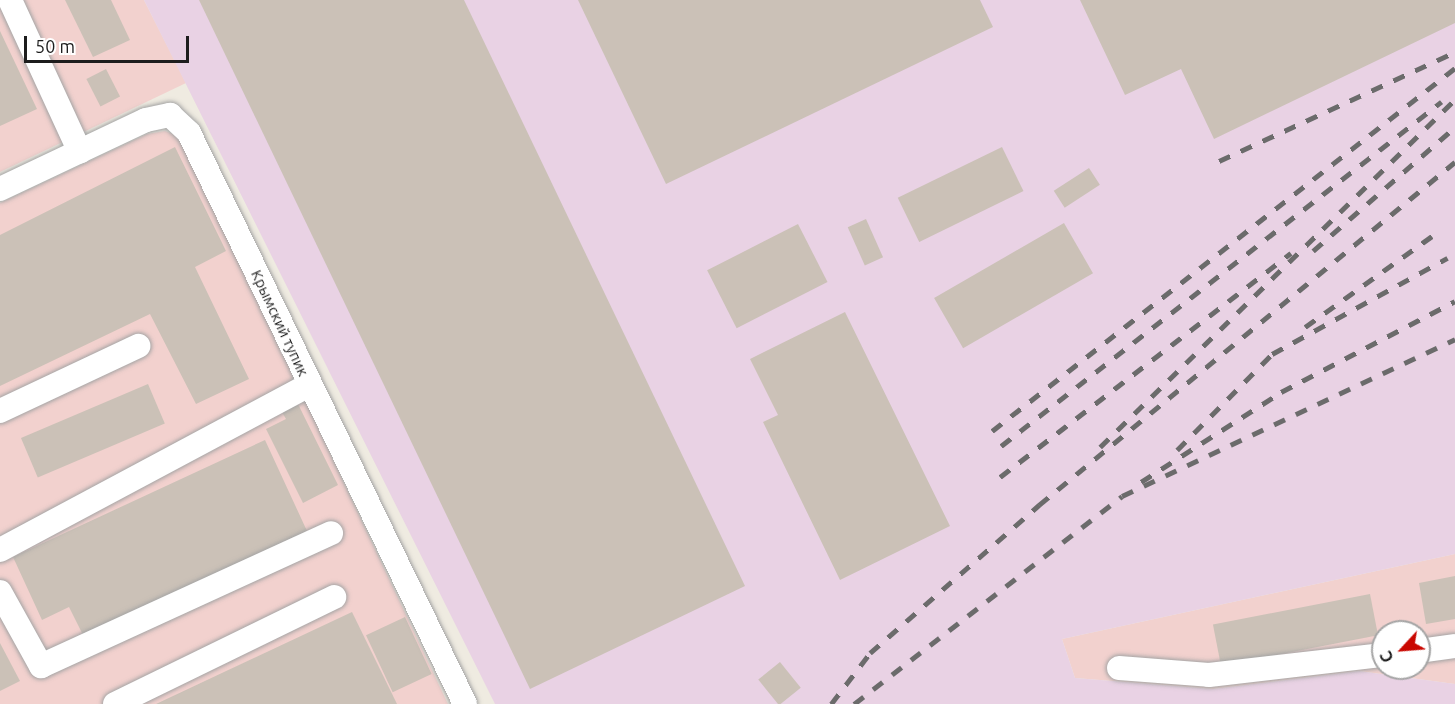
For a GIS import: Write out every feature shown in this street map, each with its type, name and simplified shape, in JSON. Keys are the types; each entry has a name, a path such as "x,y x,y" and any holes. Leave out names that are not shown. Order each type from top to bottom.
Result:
{"street":[{"path":"10,0 80,152"},
{"name":"Крымский тупик","path":"0,189 146,120 170,115 189,133 465,704"},
{"path":"0,411 138,346"},
{"path":"0,550 309,385"},
{"path":"0,592 42,666 331,533"},
{"path":"115,704 334,597"},
{"path":"1431,649 1455,646"},
{"path":"1119,668 1209,675 1371,656"}],"shaded area":[{"path":"0,0 144,0 186,83 0,172"},
{"path":"144,0 1455,0 1455,554 1062,639 1075,678 1213,689 1359,671 1371,673 1371,680 1425,680 1455,684 1455,704 495,704"},
{"path":"165,131 181,137 448,704 0,704 0,203 147,134"},
{"path":"1455,554 1455,684 1425,680 1431,680 1431,620 1371,620 1371,673 1359,671 1213,689 1075,678 1062,639"}],"building":[{"path":"65,0 111,0 130,40 93,57"},
{"path":"199,0 464,0 745,586 530,689"},
{"path":"578,0 980,0 993,27 666,184"},
{"path":"1080,0 1455,0 1455,23 1214,139 1181,69 1125,95"},
{"path":"0,31 37,109 0,126"},
{"path":"106,69 120,97 100,107 86,79"},
{"path":"175,147 226,251 195,267 249,379 196,404 150,314 0,386 0,235"},
{"path":"1002,147 1023,191 919,242 898,198"},
{"path":"1089,168 1100,185 1065,208 1054,191"},
{"path":"866,219 883,257 865,266 848,227"},
{"path":"1064,223 1093,273 963,348 934,298"},
{"path":"798,224 828,282 737,328 707,270"},
{"path":"845,312 950,526 840,580 763,422 778,415 750,359"},
{"path":"148,384 165,424 38,478 21,438"},
{"path":"298,404 338,485 303,503 266,429 286,419 282,412"},
{"path":"265,440 307,531 83,635 69,607 42,620 13,557"},
{"path":"1455,576 1455,619 1431,623 1431,620 1425,620 1419,583"},
{"path":"1370,594 1375,620 1371,620 1371,637 1221,666 1213,625"},
{"path":"352,612 397,704 156,704"},
{"path":"405,617 432,674 393,692 366,635"},
{"path":"0,643 20,681 0,691"},
{"path":"780,662 801,688 778,704 758,680"}],"railway":[{"path":"1219,161 1455,52"},
{"path":"992,431 1455,68"},
{"path":"1100,447 1455,99"},
{"path":"1001,446 1441,102"},
{"path":"1313,251 1455,127"},
{"path":"831,704 870,653 1039,505 1455,162"},
{"path":"1305,327 1432,236"},
{"path":"1000,477 1291,253"},
{"path":"1177,450 1272,354 1447,258"},
{"path":"1141,482 1281,392 1455,301"},
{"path":"854,704 1122,496 1455,339"}]}
